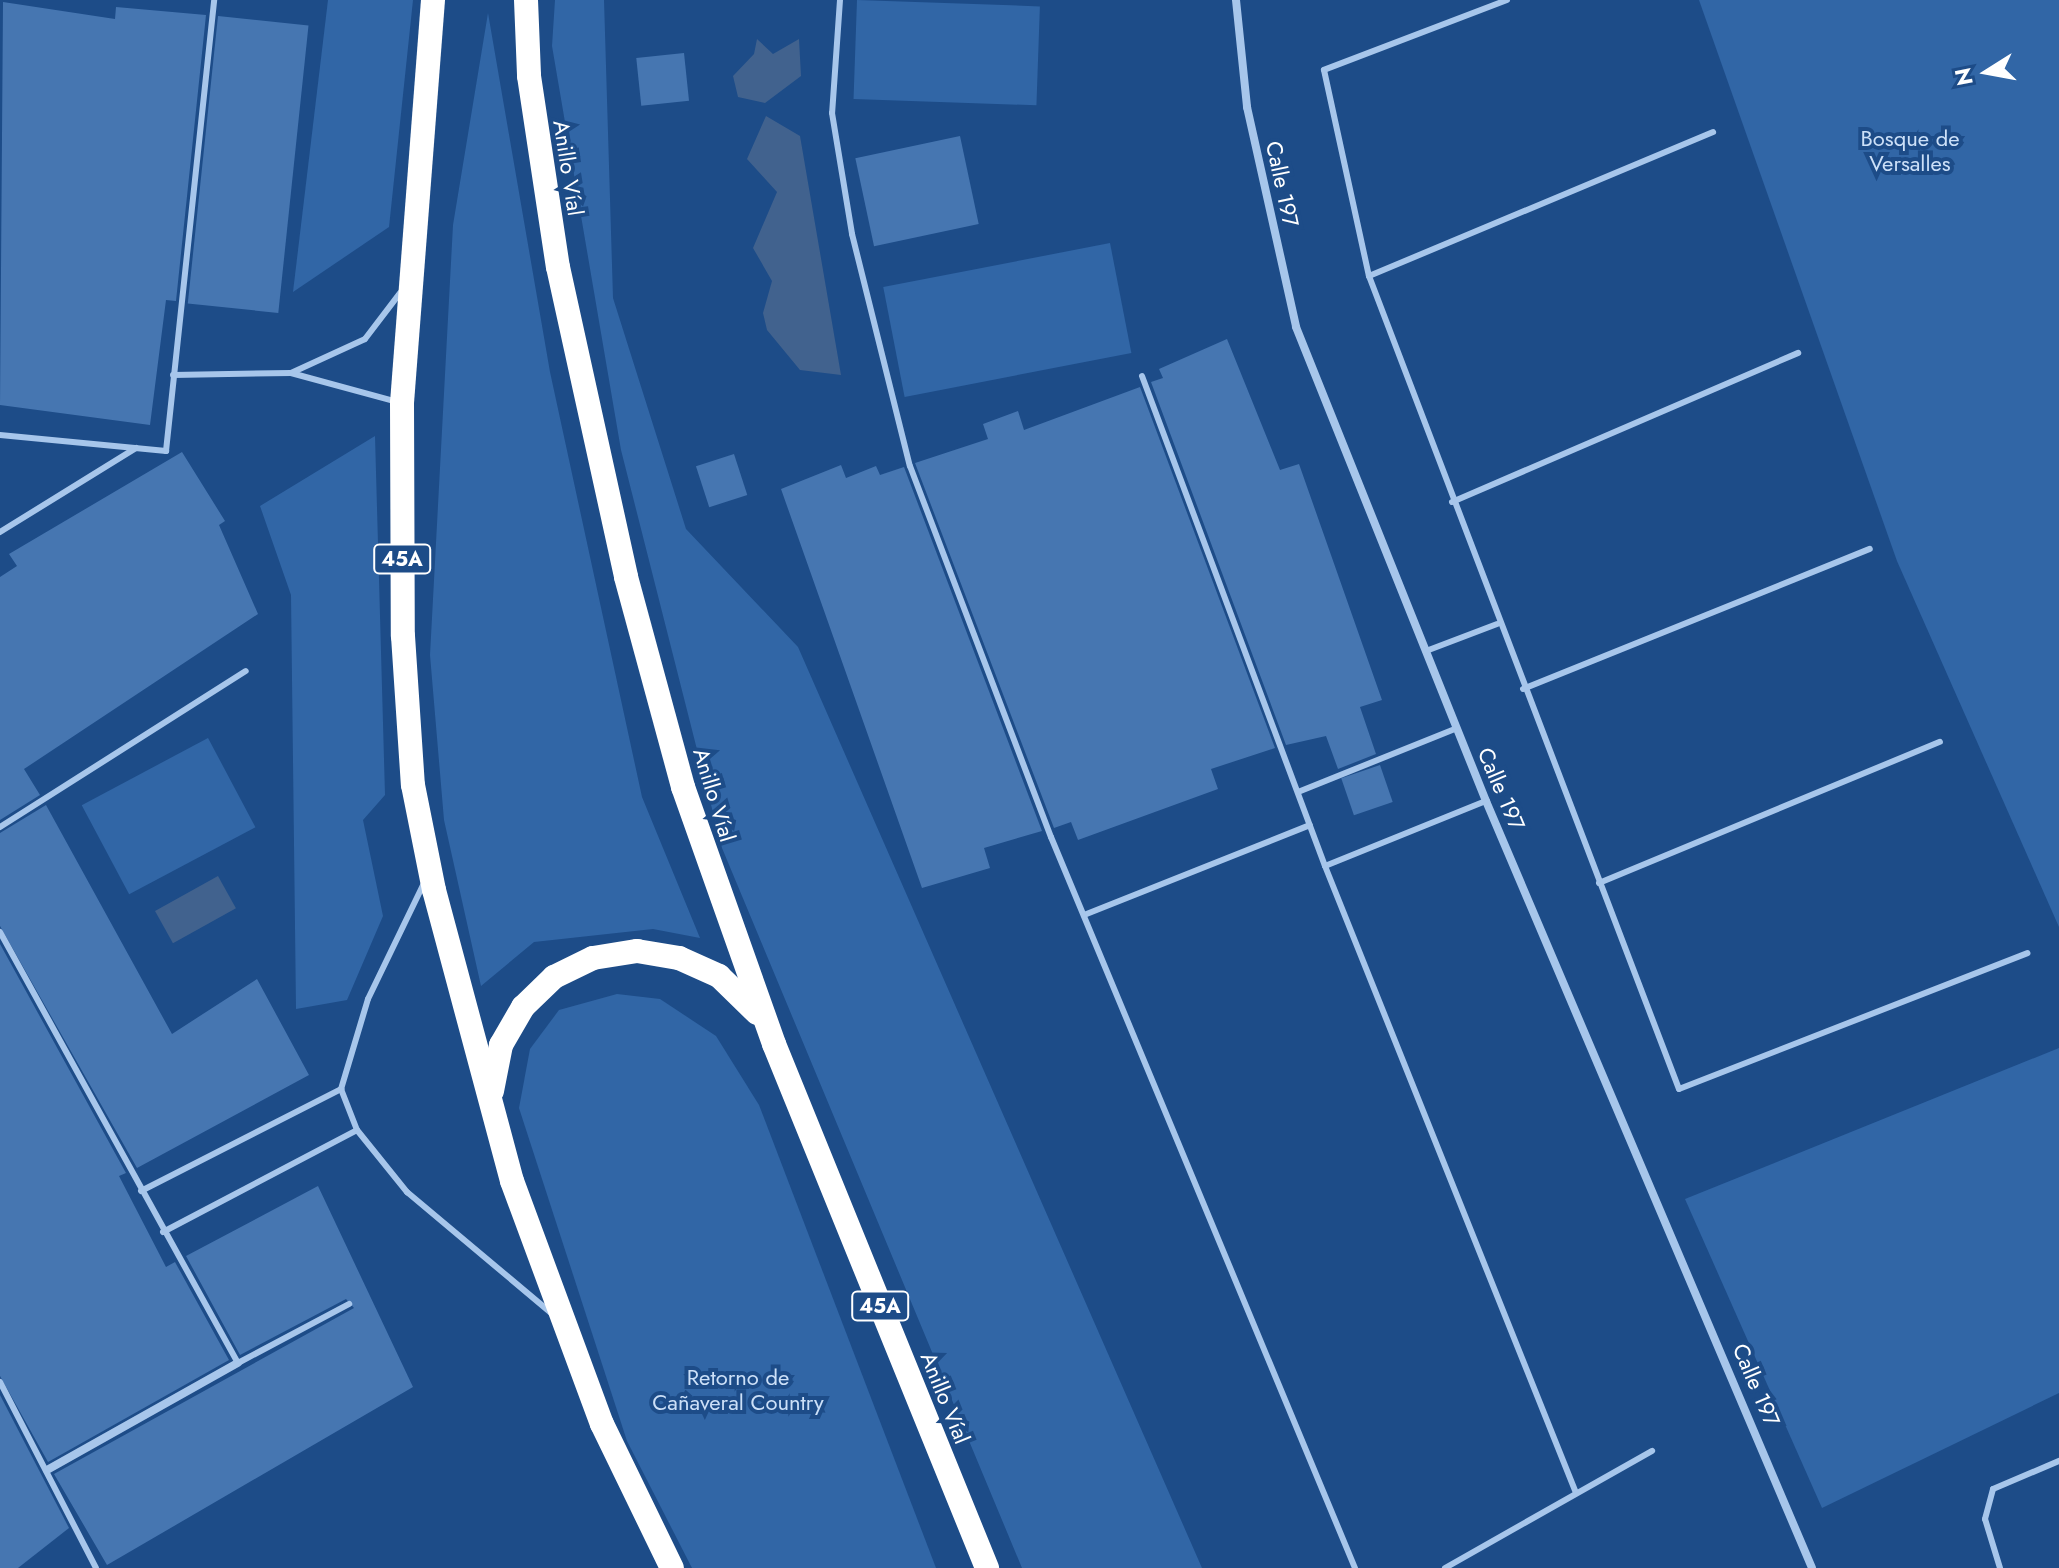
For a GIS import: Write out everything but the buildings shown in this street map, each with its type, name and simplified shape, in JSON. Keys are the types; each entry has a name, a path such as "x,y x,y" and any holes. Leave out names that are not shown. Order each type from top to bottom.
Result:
{"highway":[{"name":"45A","path":"433,0 411,250 402,403 407,723 430,870 492,1110 560,1321 672,1568"},
{"name":"Anillo Víal","path":"526,0 546,200 626,577 683,787 774,1044 987,1568"},
{"path":"492,1110 495,1066 510,1025 554,977 593,958 637,951 700,966 744,998 774,1044"}],"street":[{"name":"Calle 197","path":"1236,0 1247,107 1296,327 1486,801 1812,1568"},
{"path":"47,1470 238,1363"}],"lane":[{"path":"0,435 166,451 214,0"},
{"path":"840,0 832,113 881,365 910,466 1084,915 1355,1568"},
{"path":"1507,0 1324,70 1369,276 1497,624 1679,1089 2027,953"},
{"path":"1369,276 1713,132"},
{"path":"291,373 337,357 376,328 399,298 411,250"},
{"path":"1452,502 1798,353"},
{"path":"173,375 291,373 402,403"},
{"path":"1142,376 1325,866 1576,1493"},
{"path":"0,532 137,448"},
{"path":"1523,689 1870,549"},
{"path":"1426,651 1497,624"},
{"path":"0,827 246,671"},
{"path":"1298,792 1457,728"},
{"path":"1599,883 1940,742"},
{"path":"1325,866 1486,801"},
{"path":"1084,915 1310,825"},
{"path":"430,870 368,999 341,1089 357,1130 407,1192 560,1321"},
{"path":"0,932 238,1363 349,1304"},
{"path":"141,1191 341,1089"},
{"path":"163,1232 357,1130"},
{"path":"0,1382 96,1568"},
{"path":"1445,1568 1652,1451"},
{"path":"2000,1568 1985,1519 1993,1489 2059,1461"}],"green space":[{"path":"328,0 413,0 389,227 293,292"},
{"path":"555,0 604,0 613,298 686,529 798,647 1202,1568 1022,1568 722,848 621,450 552,46"},
{"path":"857,0 1040,6 1036,105 854,99"},
{"name":"Bosque de Versalles","path":"1699,0 2059,0 2059,927 1897,561"},
{"path":"488,13 550,372 642,797 700,938 653,929 534,942 481,986 444,820 430,655 453,225"},
{"path":"1110,243 1131,353 905,397 883,287"},
{"path":"375,436 385,795 363,820 383,916 347,1000 296,1009 291,595 260,506"},
{"path":"208,738 255,827 129,894 82,805"},
{"name":"Retorno de Cañaveral Country","path":"617,994 660,999 716,1036 759,1105 936,1568 692,1568 627,1441 519,1108 530,1049 559,1010"},
{"path":"2059,1048 2059,1393 1822,1508 1685,1199"}],"shaded area":[{"path":"757,39 773,54 799,39 801,76 765,103 738,97 733,76 754,54"},
{"path":"766,116 800,136 841,375 800,370 767,330 763,313 772,281 753,248 777,192 747,159"},
{"path":"218,876 236,908 173,943 155,911"}]}
